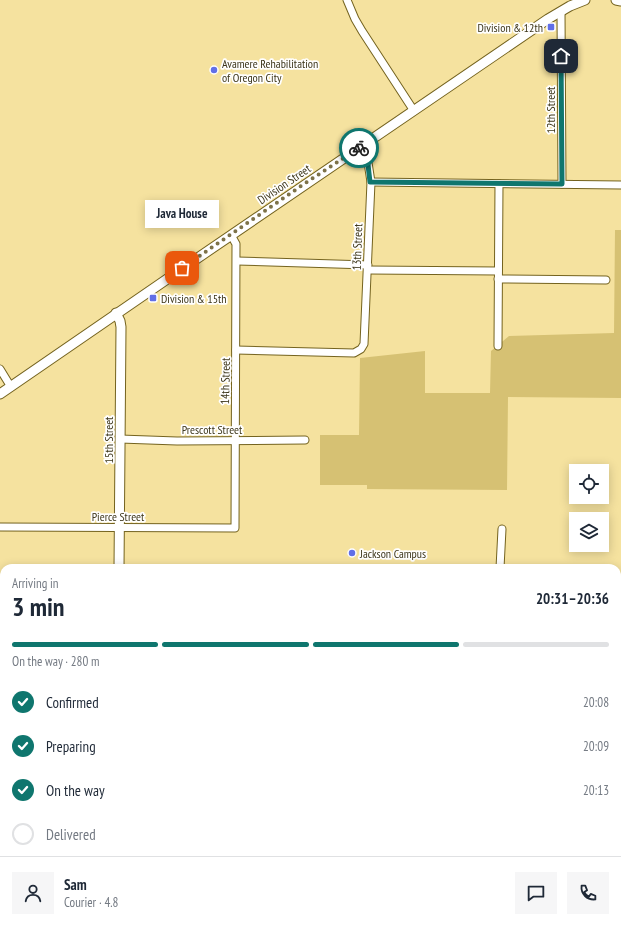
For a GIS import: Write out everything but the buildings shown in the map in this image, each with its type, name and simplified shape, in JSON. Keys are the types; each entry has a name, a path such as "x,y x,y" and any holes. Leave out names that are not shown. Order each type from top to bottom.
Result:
{"street":[{"path":"347,0 354,19 414,111"},
{"name":"Division Street","path":"0,394 304,184 361,147 560,11 568,3 585,0"},
{"path":"616,0 621,1"},
{"name":"12th Street","path":"560,11 562,184"},
{"name":"13th Street","path":"236,350 354,353 361,349 364,344 370,182 367,156 361,147"},
{"path":"370,182 621,185"},
{"path":"498,346 499,184"},
{"name":"14th Street","path":"231,235 236,244 237,261 235,528"},
{"path":"237,261 368,268 498,271"},
{"path":"498,279 606,280"},
{"name":"15th Street","path":"116,313 121,327 119,564"},
{"path":"0,369 11,386"},
{"name":"Prescott Street","path":"120,439 305,440"},
{"name":"Pierce Street","path":"0,527 235,528"},
{"path":"500,564 502,529"}],"shaded area":[{"path":"615,230 621,230 621,398 508,397 507,490 367,489 367,485 320,485 320,435 359,435 360,358 425,351 425,393 490,393 491,351 509,336 614,333"}],"way so far":[{"path":"182,268 359,148"}],"place":[{"name":"Division & 12th","path":"551,27"},
{"name":"Avamere Rehabilitation of Oregon City","path":"214,70"},
{"name":"Java House","path":"182,268"},
{"name":"Division & 15th","path":"153,298"},
{"name":"Jackson Campus","path":"352,553"}],"route":[{"path":"359,148 361,147 369,162 370,182 562,184 561,56"}]}
